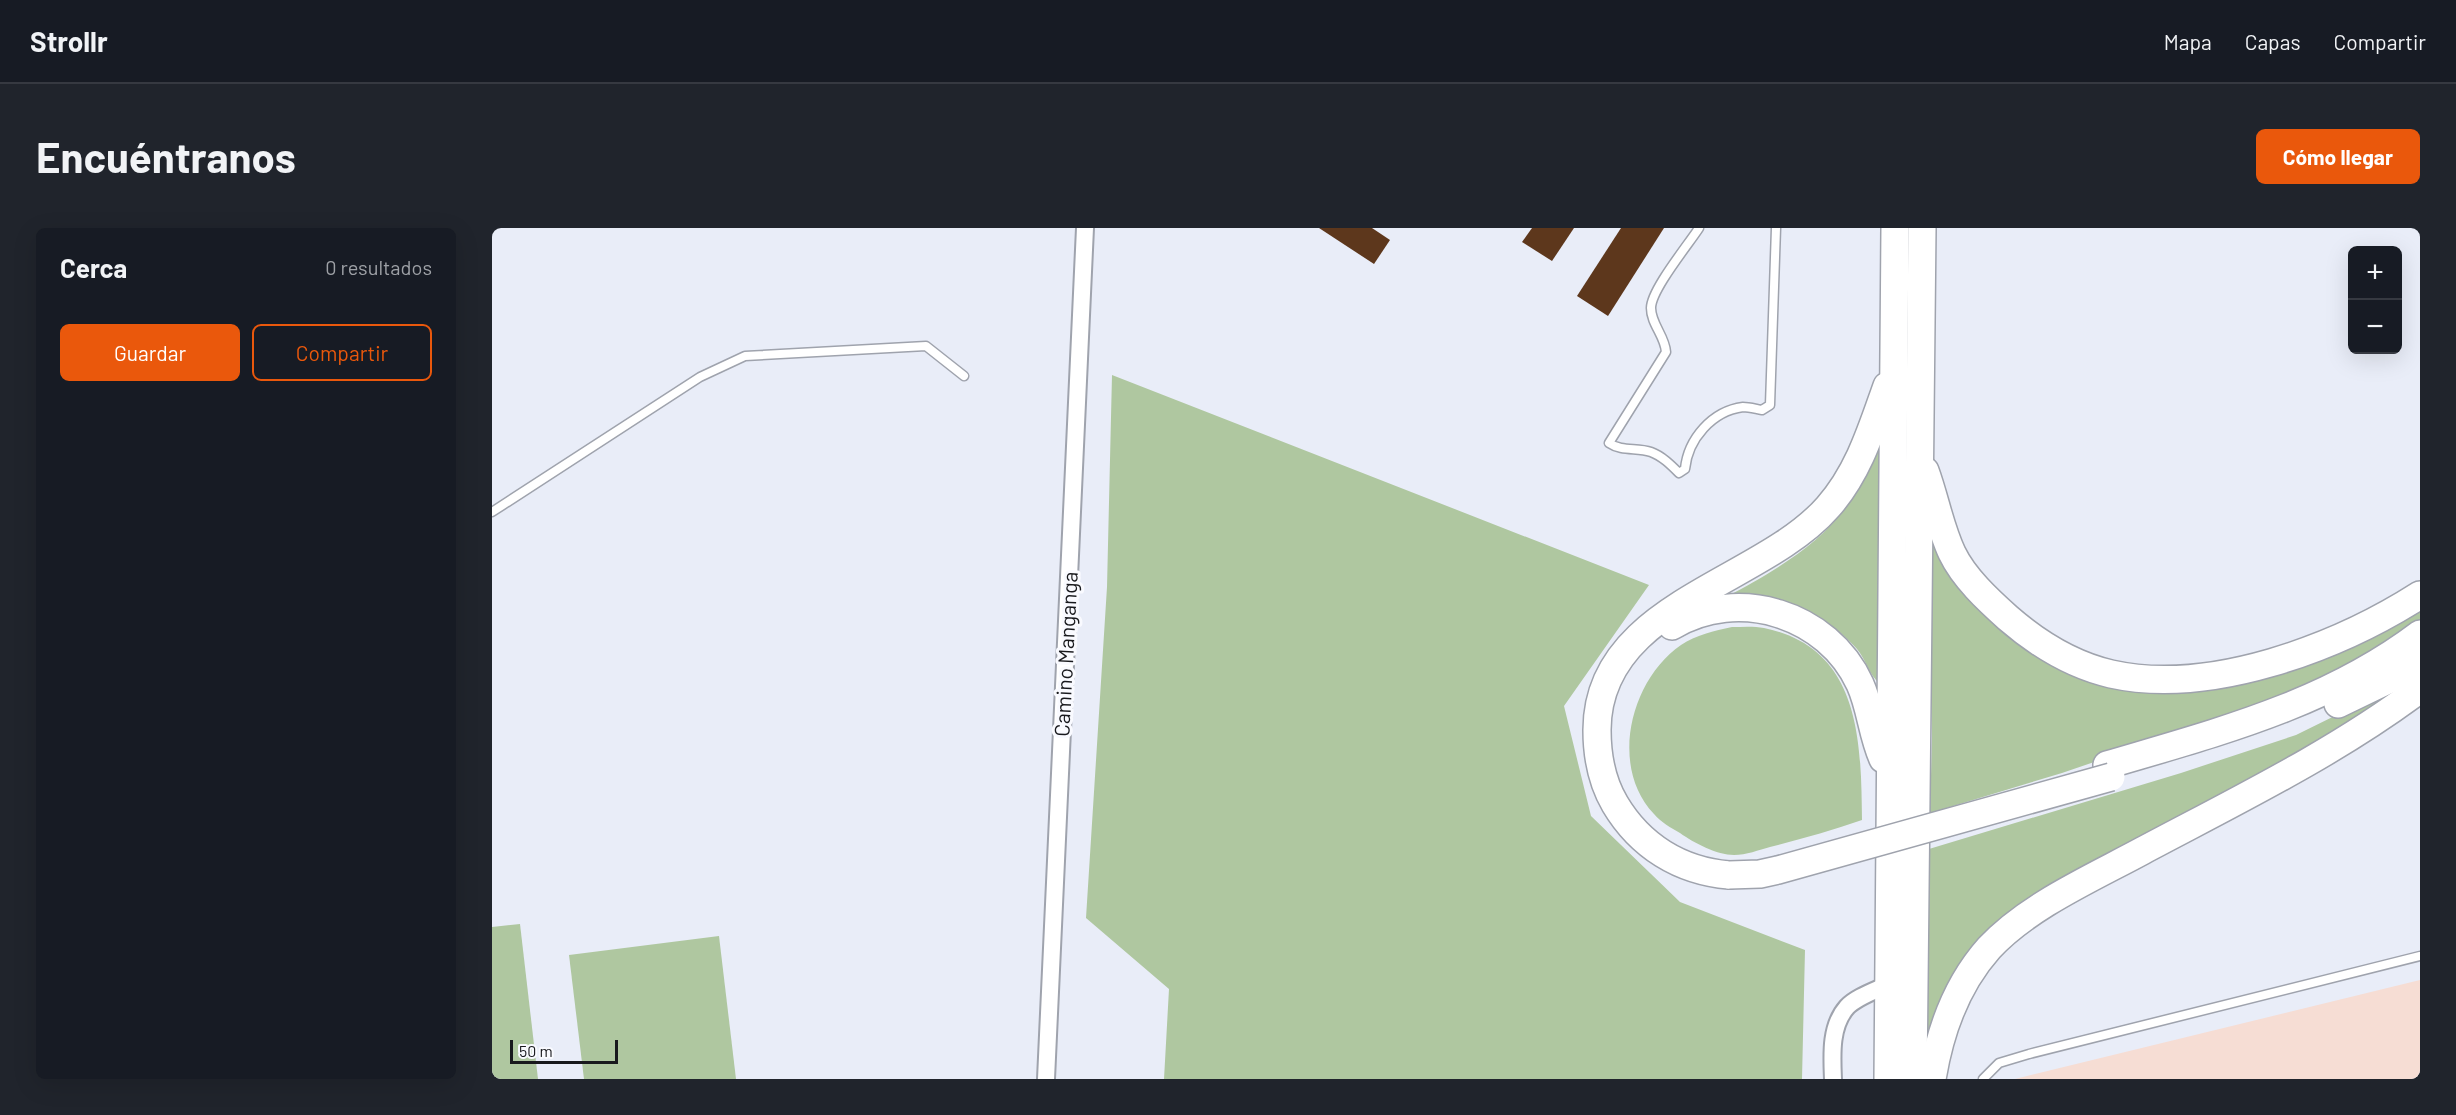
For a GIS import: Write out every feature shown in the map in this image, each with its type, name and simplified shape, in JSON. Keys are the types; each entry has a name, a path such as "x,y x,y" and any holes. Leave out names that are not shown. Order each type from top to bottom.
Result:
{"highway":[{"path":"1895,228 1895,365 1905,537 1913,1079"},
{"path":"1888,1079 1891,775 1905,537 1919,454 1922,228"},
{"path":"1895,365 1855,470 1827,508 1790,540 1674,608 1650,626 1629,646 1613,671 1597,718 1602,773 1611,796 1624,818 1641,838 1662,854 1706,873 1750,861 1776,857 2267,730 2324,710 2398,675 2420,660"},
{"path":"1919,454 1953,555 1970,580 2023,631 2051,651 2111,674 2179,679 2207,676 2274,661 2336,641 2369,625 2420,595"},
{"path":"1730,867 1673,843 1659,832 1634,808 1613,770 1607,734 1612,700 1627,668 1650,641 1674,624 1723,608 1750,608 1777,612 1797,619 1816,631 1837,651 1859,683 1868,705 1878,749 1891,775"},
{"path":"2109,771 2299,704 2396,652 2420,633"},
{"path":"1932,1079 1945,1022 1956,998 1989,948 2014,925 2035,910 2106,870 2334,746 2420,689"}],"street":[{"name":"Camino Manganga","path":"1046,1079 1085,228"},
{"path":"1833,1079 1832,1044 1839,1020 1848,1005 1889,984"}],"lane":[{"path":"1699,228 1654,295 1651,309 1665,342 1666,352 1609,443 1617,448 1651,452 1670,463 1679,473 1685,469 1686,458 1697,436 1717,414 1744,407 1762,410 1770,405 1776,228"},
{"path":"492,512 700,377 745,356 926,346 963,376"},
{"path":"1983,1079 1999,1063 2029,1054 2420,956"}],"shaded area":[{"path":"2420,980 2420,1079 2015,1079"}],"green space":[{"path":"1112,375 1649,585 1564,706 1591,816 1680,902 1805,950 1802,1079 1164,1079 1169,989 1086,918 1107,587"},
{"path":"1876,446 1881,450 1880,684 1857,649 1843,635 1814,614 1766,599 1728,596 1793,557 1837,519 1855,490"},
{"path":"1929,505 1937,530 2046,653 2193,683 2420,603 2420,623 2293,694 2062,773 1930,813 1932,738"},
{"path":"1732,627 1764,628 1796,639 1820,655 1837,677 1849,702 1856,730 1860,759 1862,820 1752,852 1739,855 1727,854 1713,851 1666,825 1654,814 1640,795 1632,773 1629,749 1638,701 1649,680 1663,660 1681,645 1699,636"},
{"path":"2420,682 2005,928 1920,1066 1929,849 2181,773 2296,735 2367,700"},
{"path":"520,924 538,1079 492,1079 492,927"},
{"path":"719,936 736,1079 584,1079 569,955"}],"building":[{"path":"1319,228 1372,228 1390,240 1374,264"},
{"path":"1532,228 1574,228 1552,261 1522,242"},
{"path":"1621,228 1664,228 1608,316 1577,296"}]}
